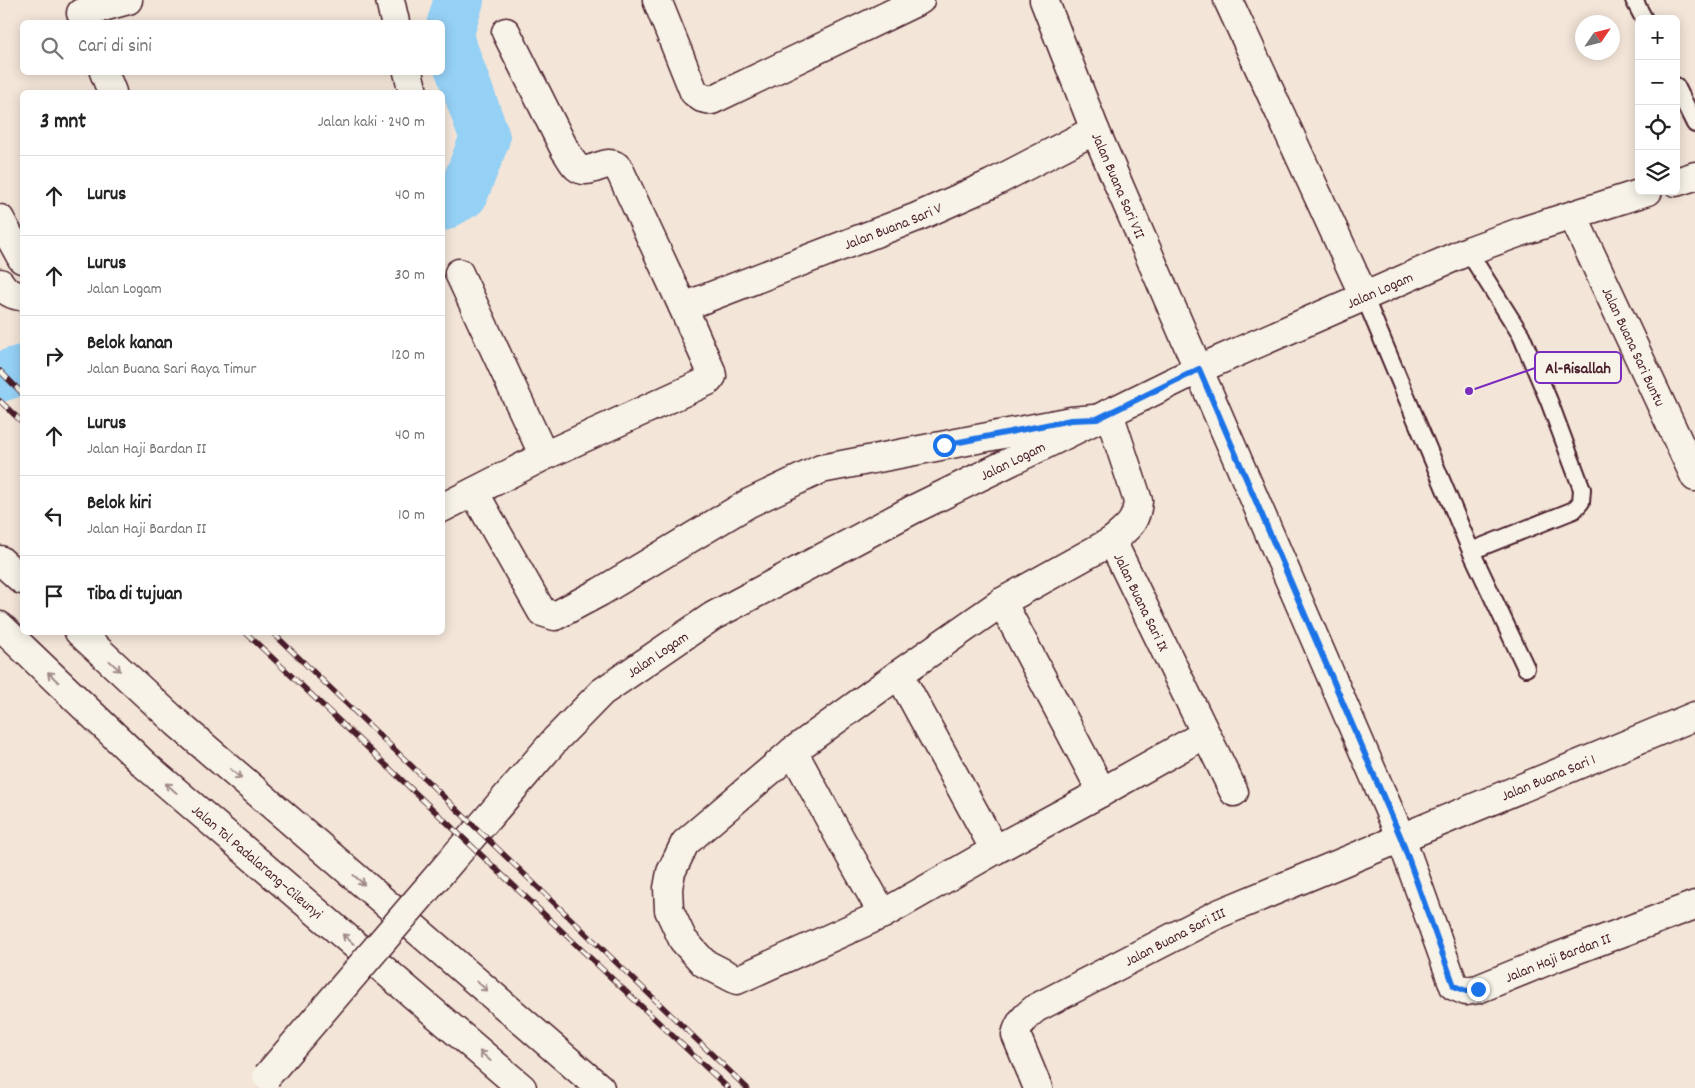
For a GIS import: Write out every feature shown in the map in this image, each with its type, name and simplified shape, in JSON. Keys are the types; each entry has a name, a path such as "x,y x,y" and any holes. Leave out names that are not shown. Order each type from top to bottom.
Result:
{"main road":[{"path":"80,12 128,0"},
{"path":"390,0 395,20"},
{"path":"657,0 694,92 702,98 712,100 920,0"},
{"name":"Jalan Buana Sari VII","path":"1044,0 1095,130 1401,838"},
{"path":"1228,0 1364,296"},
{"path":"445,506 544,456 708,382 712,376 683,307 619,169 611,163 584,170 577,167 565,150 506,32"},
{"path":"105,75 111,90"},
{"path":"409,75 413,90"},
{"name":"Jalan Buana Sari V","path":"683,307 917,217 991,184 1095,130"},
{"path":"1680,181 1695,176"},
{"name":"Jalan Logam","path":"264,1082 556,739 602,692 713,616 912,510 1199,369 1468,251 1523,231 1636,195"},
{"name":"Jalan Buana Sari Buntu","path":"1573,216 1695,477"},
{"path":"0,219 20,255"},
{"path":"460,273 544,456"},
{"path":"0,283 4,289 16,296 20,296"},
{"path":"474,492 542,612 555,616 600,592 749,503 821,469 1071,420 1103,416"},
{"name":"Jalan Buana Sari IX","path":"1103,416 1138,501 1137,515 1112,541 1234,792"},
{"path":"1112,541 1002,602 793,751 685,843 671,872 668,888 669,910 684,940 704,964 738,980 883,914 1205,734"},
{"path":"0,560 20,578"},
{"path":"1002,602 1102,792"},
{"name":"Jalan Tol Padalarang–Cileunyi","path":"0,626 145,765 522,1088"},
{"path":"82,635 177,723 600,1088"},
{"path":"899,674 995,850"},
{"name":"Jalan Buana Sari 1","path":"1401,838 1695,716"},
{"path":"793,751 883,914"},
{"name":"Jalan Haji Bardan II","path":"1401,838 1454,986 1466,991 1478,989 1695,905"},
{"name":"Jalan Buana Sari III","path":"1038,1088 1016,1035 1018,1026 1036,1008 1218,914 1401,838"}],"lane":[{"path":"1634,0 1642,15"},
{"path":"1680,94 1695,124"},
{"path":"1468,251 1521,335 1549,401 1582,488 1581,502 1574,510 1471,551"},
{"path":"1364,296 1471,551 1526,668"}],"waterway":[{"path":"445,204 463,194 485,138 448,36 459,0"},
{"path":"0,377 20,371"}],"railway":[{"path":"0,371 20,391"},
{"path":"0,401 20,420"},
{"path":"248,635 728,1088"},
{"path":"275,635 747,1088"}],"place":[{"name":"Al-Risallah","path":"1469,391"}],"route":[{"path":"944,445 1071,420 1097,419 1199,369 1401,838 1454,986 1466,991 1478,989"}]}
